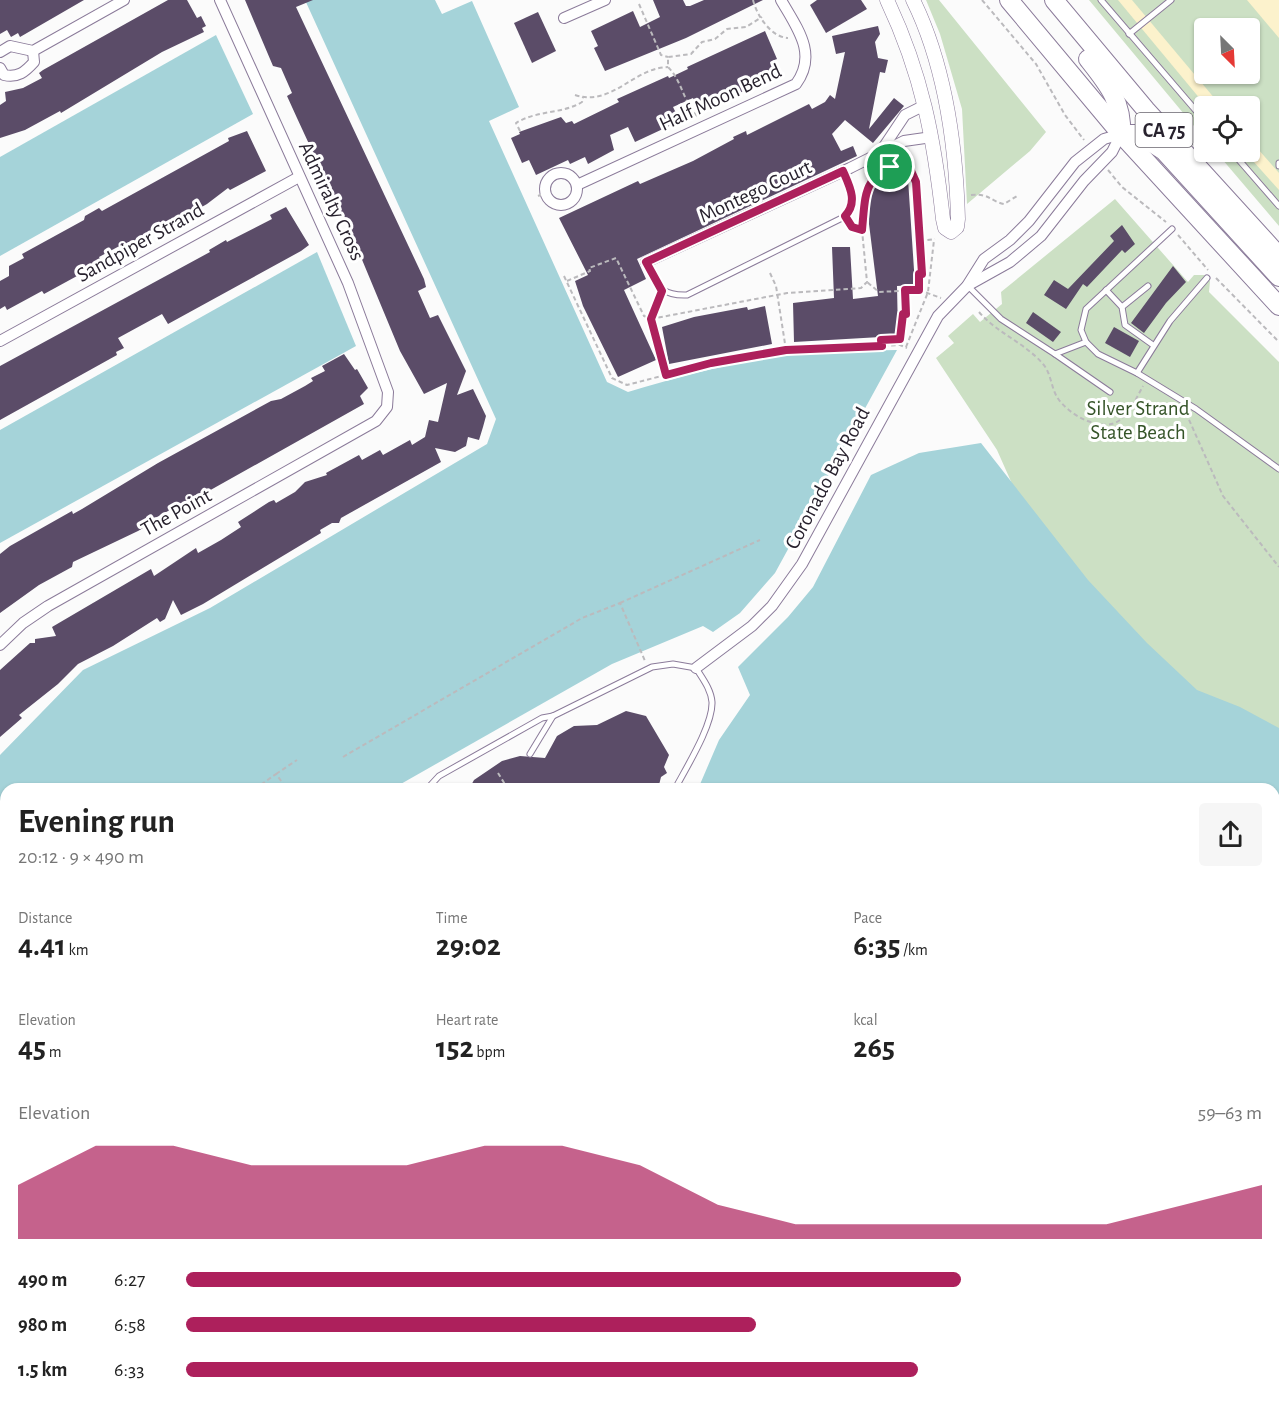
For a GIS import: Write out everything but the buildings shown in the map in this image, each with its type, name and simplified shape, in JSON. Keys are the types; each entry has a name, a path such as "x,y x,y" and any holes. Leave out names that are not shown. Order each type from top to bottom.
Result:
{"highway":[{"name":"CA 75","path":"1009,0 1121,134 1279,306"},
{"path":"1041,0 1115,97 1120,108 1121,134 1138,134 1164,151 1279,277"},
{"name":"CA 75","path":"1054,0 1146,110 1279,256"}],"street":[{"path":"0,52 10,46 33,51 124,0"},
{"name":"Admiralty Cross","path":"220,0 348,283 388,392 387,407 376,421"},
{"path":"564,18 605,0"},
{"name":"Half Moon Bend","path":"577,185 796,84 804,72 806,60 804,45 781,0"},
{"path":"887,0 906,40 925,105 932,137 943,219 945,228 951,232 957,227 958,219 952,140 934,52 913,0"},
{"path":"0,68 4,75 14,77 26,71 34,62 33,51"},
{"name":"Montego Court","path":"879,153 905,115 925,105"},
{"name":"Coronado Bay Road","path":"696,668 753,626 788,584 808,554 928,330 938,316 967,286 984,259 1010,240 1029,221 1075,162 1104,139 1121,134"},
{"name":"Coronado Bay Road","path":"967,286 994,273 1033,244 1102,163 1121,134"},
{"name":"Montego Court","path":"646,262 904,141 932,137"},
{"name":"Half Moon Bend","path":"561,172 574,178 577,185 577,192 568,204 554,204 541,195 548,179 561,172"},
{"name":"Sandpiper Strand","path":"0,341 299,177"},
{"name":"The Point","path":"0,645 23,623 48,606 376,421"}],"lane":[{"path":"1101,0 1194,109"},
{"path":"1129,34 1172,0"},
{"path":"1241,162 1279,206"},
{"path":"646,262 662,291 672,296 687,295 845,216 852,204 851,188 843,171"},
{"path":"1172,229 1086,309 1081,330 1086,342 1098,354 1148,379 1181,400 1279,469"},
{"path":"1137,373 1153,345 1188,298 1207,278"},
{"path":"967,286 1001,319 1110,392"},
{"path":"1122,307 1148,286"},
{"path":"1106,290 1122,307 1125,325 1153,345"},
{"path":"1055,354 1086,342"},
{"path":"432,783 439,776 542,718 553,716 652,667 673,664 696,668 710,692 710,714 678,783"},
{"path":"530,754 553,716"}],"path":[{"path":"753,0 767,27 780,38 788,38"},
{"path":"982,0 1036,64 1065,115 1091,149"},
{"path":"639,4 661,55 668,57 691,54 702,42 715,39 727,29 746,27 762,17"},
{"path":"668,57 668,67 675,74 687,106 698,118"},
{"path":"575,95 583,98 608,94 643,72 668,67"},
{"path":"520,131 516,123 544,112 575,107 583,98"},
{"path":"919,290 919,274 922,274 916,182 906,160 890,167 872,180 865,192 862,230 867,282 879,292 919,290 941,298"},
{"path":"1102,163 1122,187 1172,229 1209,271"},
{"path":"868,170 872,180"},
{"path":"916,182 926,182"},
{"path":"965,195 990,196 1004,204 1017,196"},
{"path":"845,216 852,227 862,230"},
{"path":"906,347 928,292 934,240 920,241"},
{"path":"566,281 590,270 588,268 616,258 644,316 651,319 777,295 861,288 867,282"},
{"path":"770,273 777,295 786,350"},
{"path":"564,276 612,378 627,385 711,363 786,350 900,345"},
{"path":"1215,277 1279,342"},
{"path":"882,346 881,340 900,339 902,335 901,322 904,322 903,314 906,314 905,290"},
{"path":"662,291 651,319 666,375"},
{"path":"976,307 990,324 1045,365 1056,395 1068,410 1078,416 1105,425 1113,424 1126,414 1148,379"},
{"path":"1181,400 1223,496 1279,567"},
{"path":"343,757 582,618 760,540"},
{"path":"620,603 645,661"},
{"path":"263,783 297,760"},
{"path":"498,773 504,783"},
{"path":"276,774 283,783"}],"green space":[{"path":"926,0 939,0 1046,132 1030,151 967,204 962,109 940,34"},
{"path":"1089,0 1279,0 1279,226 1225,162 1260,162 1260,96 1194,96 1194,126"},
{"name":"Silver Strand State Beach","path":"1115,199 1188,282 1194,275 1205,275 1210,281 1209,292 1279,362 1279,762 1249,745 1033,531 997,450 936,358 954,343 948,336 973,314 980,322 1002,304 1001,292"}],"sand":[{"path":"1118,0 1132,0 1194,74 1194,84 1203,84 1213,96 1198,96"},
{"path":"1247,0 1279,0 1279,38"},
{"path":"1260,151 1279,173 1279,190 1254,162 1260,162"}],"water":[{"path":"305,0 435,0 442,14 472,1 519,107 489,121 607,382 628,392 756,360 824,352 897,350 775,573 740,613 713,632 703,626 612,664 403,783 0,783 0,755 83,670 210,608 487,444 496,419"},
{"path":"216,35 253,114 0,256 0,157"},
{"path":"317,252 356,346 0,543 0,430"},
{"path":"981,443 1088,580 1147,643 1197,690 1240,707 1279,728 1279,783 701,783 719,740 750,695 738,667 788,617 813,587 871,475 919,453"}],"route":[{"path":"906,160 916,182 922,274 919,274 919,290 905,290 906,314 903,314 904,322 901,322 900,339 881,340 882,346 786,350 711,363 666,375 651,319 662,291 646,262 843,171 851,188 852,204 845,216 852,227 862,230 867,185 890,167 906,160"}]}
